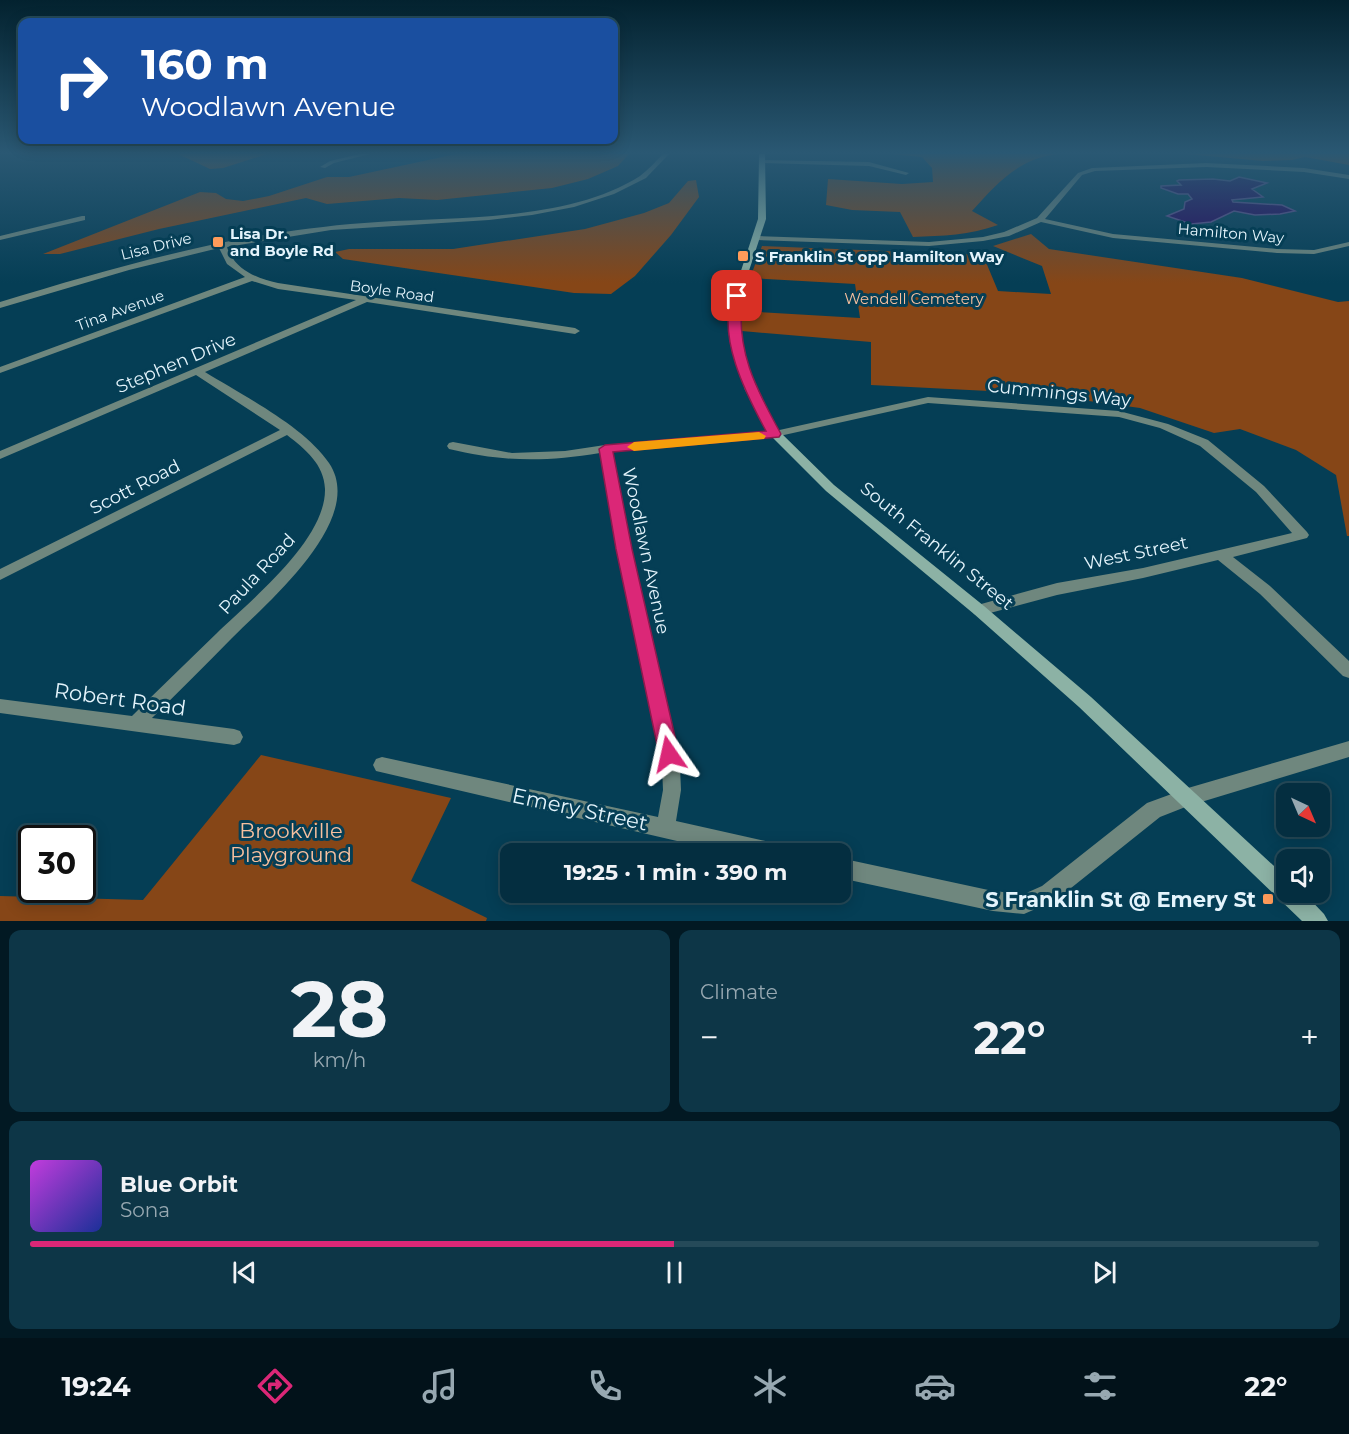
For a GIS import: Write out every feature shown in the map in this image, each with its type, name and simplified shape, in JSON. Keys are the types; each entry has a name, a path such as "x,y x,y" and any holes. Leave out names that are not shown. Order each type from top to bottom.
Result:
{"main road":[{"name":"South Franklin Street","path":"764,197 764,209 758,238 737,296 734,322 739,353 750,390 774,434 830,488 979,610 1085,702 1276,881"},
{"name":"South Franklin Street","path":"1298,903 1317,921"}],"street":[{"name":"Lisa Drive","path":"0,305 120,269 222,245 330,228 494,217 558,207 596,197"},
{"path":"758,238 939,244 1006,234 1040,220 1060,197"},
{"path":"0,238 82,218"},
{"name":"Hamilton Way","path":"1040,220 1079,231 1113,236 1278,251 1314,252 1349,244"},
{"name":"Boyle Road","path":"222,245 232,265 251,278 296,290 575,331"},
{"name":"Tina Avenue","path":"0,370 251,278"},
{"name":"Stephen Drive","path":"0,455 364,300"},
{"name":"Paula Road","path":"135,724 288,573 308,549 321,526 331,493 330,480 316,455 286,431 198,372"},
{"name":"Cummings Way","path":"774,434 928,400 1119,414 1164,426 1204,444 1260,489 1302,535"},
{"name":"Scott Road","path":"0,575 286,431"},
{"name":"Woodlawn Avenue","path":"666,827 672,790 671,767 605,449 774,434"},
{"path":"453,446 478,453 520,459 605,449"},
{"name":"West Street","path":"979,610 1027,596 1143,573 1302,535"},
{"path":"1220,554 1265,590 1349,671"},
{"name":"Robert Road","path":"0,706 234,737"},
{"path":"851,870 963,895 1024,904 1049,893 1154,810 1188,797 1349,749"},
{"name":"Emery Street","path":"382,765 733,843"}],"green space":[{"path":"187,197 223,197 243,201 264,197 466,197 437,200 399,198 327,204 306,198 159,229 60,254 43,254"},
{"path":"674,197 699,197 671,235 635,276 611,294 574,293 343,259 335,252 349,249 453,249 585,229 644,213 669,203"},
{"path":"827,197 985,197 972,211 998,225 966,233 913,237 900,212 852,210 826,205"},
{"name":"Wendell Cemetery","path":"1031,234 1049,249 1242,278 1338,302 1349,301 1349,536 1347,536 1336,475 1296,450 1240,429 1214,433 1140,408 1030,393 871,385 871,342 742,331 742,311 860,318 855,284 750,278 762,246 983,255 998,291 1051,294 1042,266 993,246"},
{"name":"Brookville Playground","path":"261,755 451,798 411,881 487,918 486,921 0,921 0,896 18,897 18,903 96,903 96,899 143,900"}],"shaded area":[{"path":"1190,197 1263,197 1232,200 1233,202 1282,205 1295,211 1255,215 1234,211 1211,222 1191,224 1167,216 1184,209 1185,202 1192,199"}],"slow traffic":[{"path":"634,447 759,436"}],"place":[{"name":"Lisa Dr. and Boyle Rd","path":"218,242"},
{"name":"S Franklin St opp Hamilton Way","path":"743,256"},
{"name":"S Franklin St @ Emery St","path":"1268,899"}],"route":[{"path":"669,754 624,549 605,449 774,434 750,390 739,353 734,322 737,296"}]}
